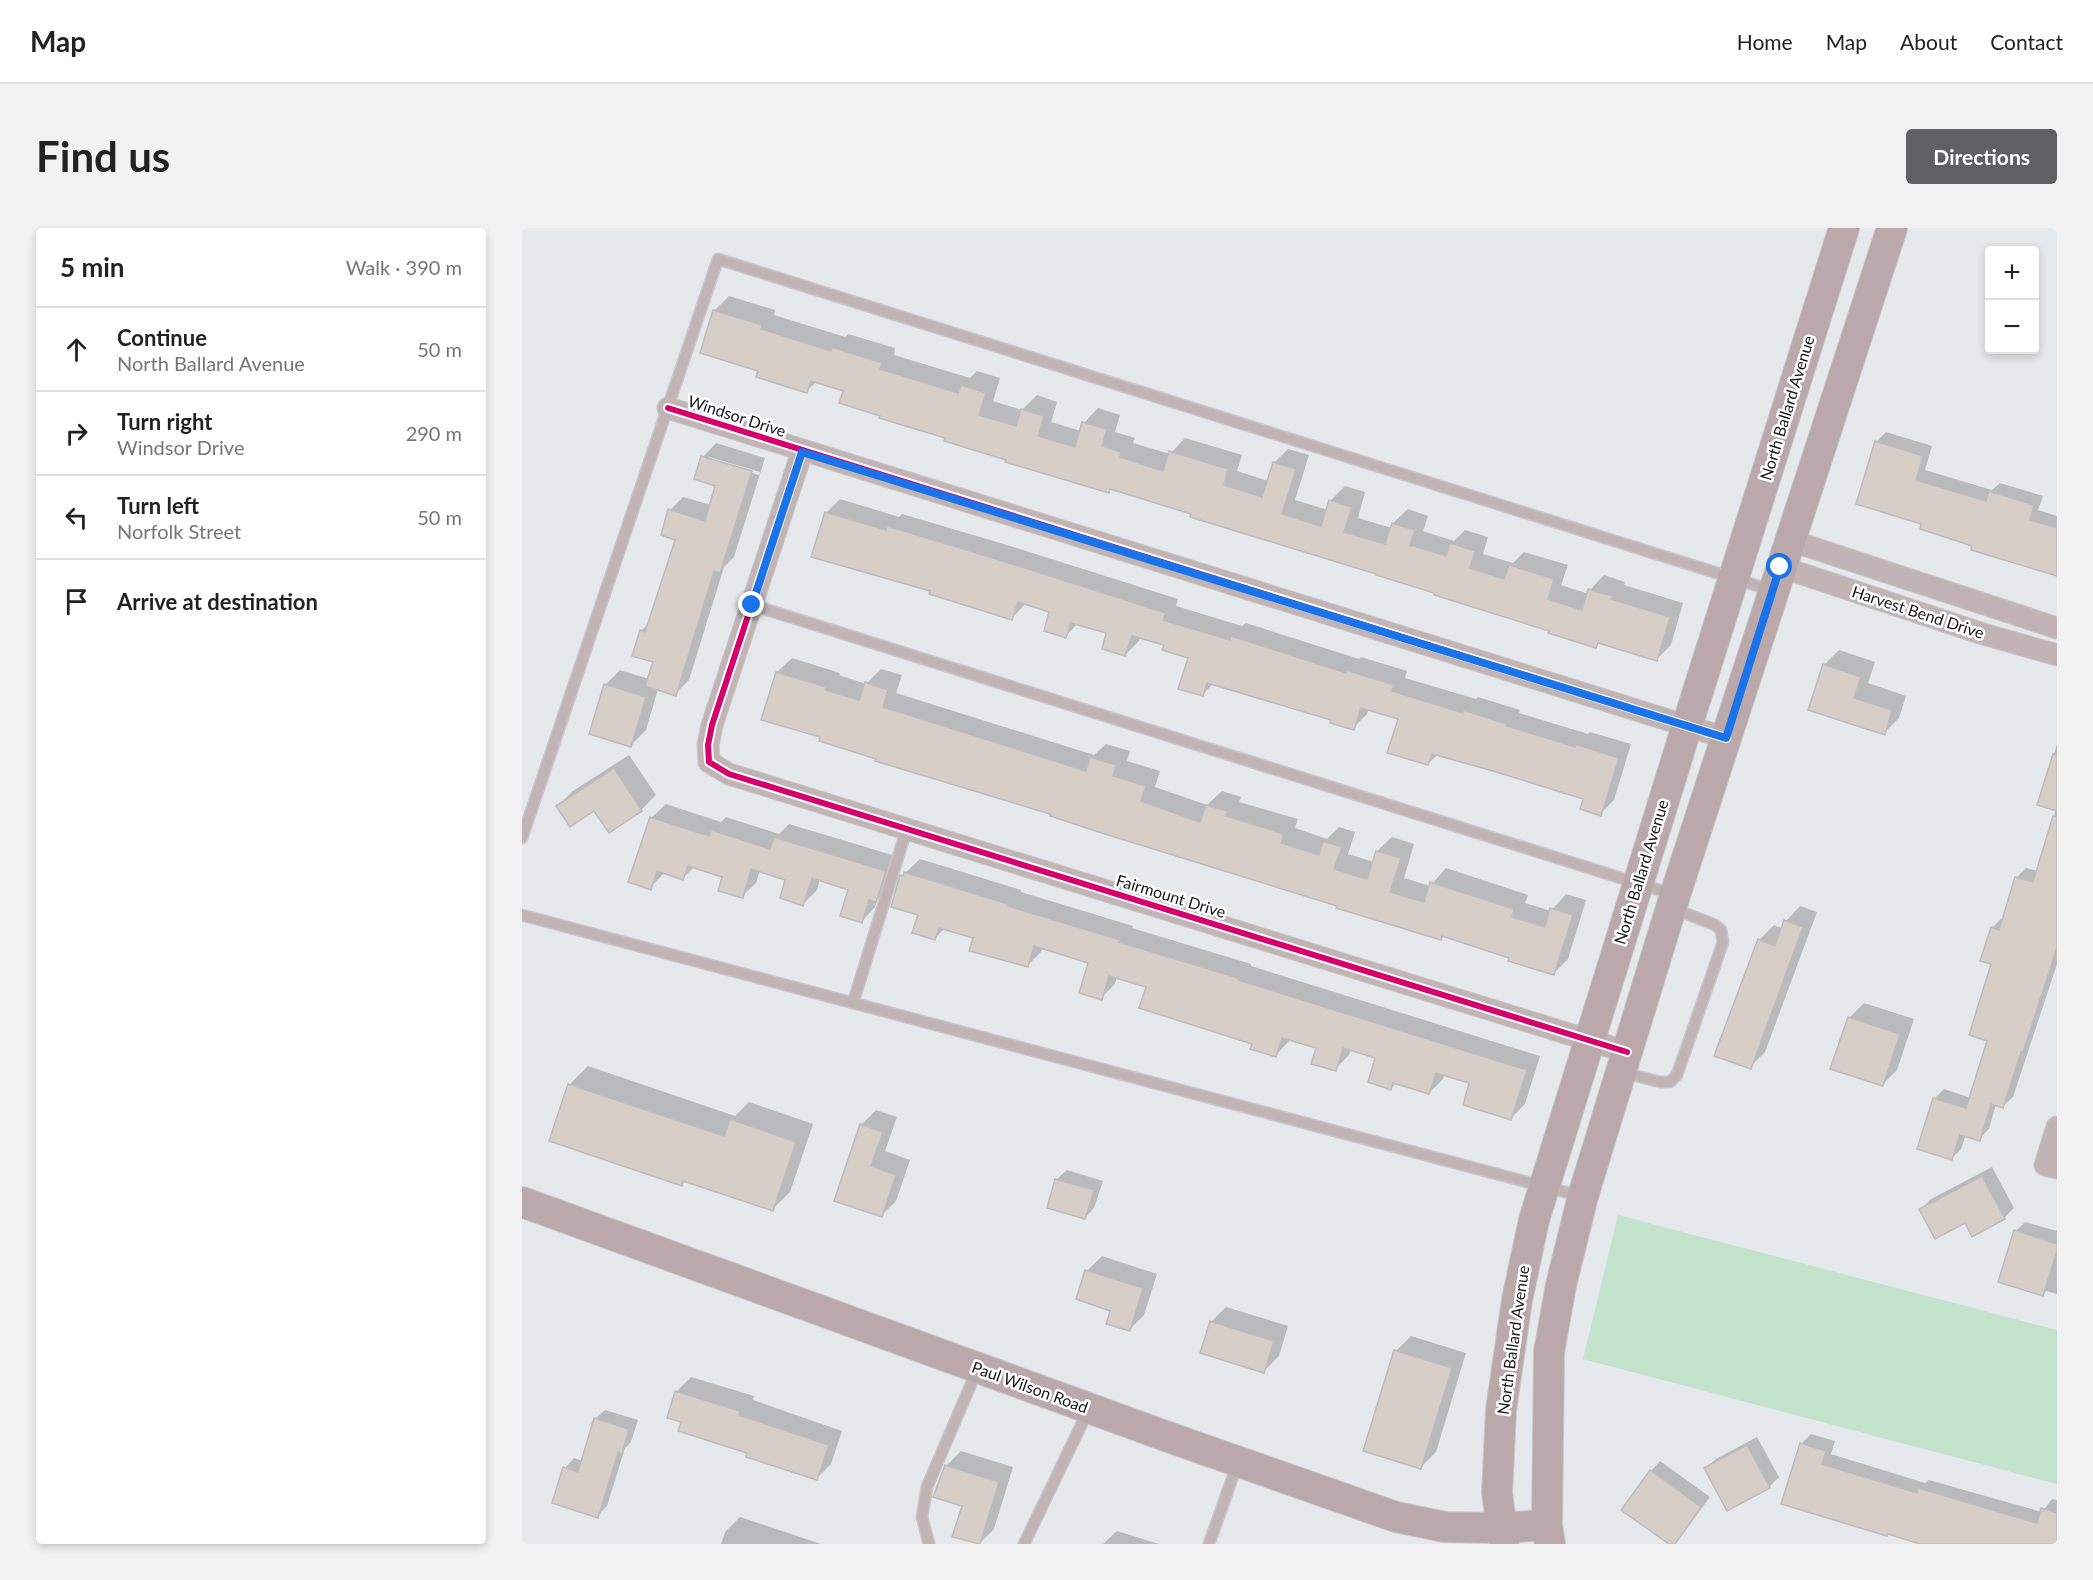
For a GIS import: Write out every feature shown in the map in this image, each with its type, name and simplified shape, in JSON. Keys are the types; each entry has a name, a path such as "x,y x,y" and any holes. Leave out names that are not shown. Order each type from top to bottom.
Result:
{"main road":[{"name":"North Ballard Avenue","path":"1503,1536 1497,1494 1501,1410 1524,1258 1543,1185 1845,228"},
{"path":"1548,1534 1549,1352 1561,1285 1583,1197 1673,902 1892,228"},
{"name":"Paul Wilson Road","path":"522,1202 1238,1462 1396,1517 1503,1536 1548,1534"}],"street":[{"name":"Windsor Drive","path":"668,408 802,452 1726,738"},
{"path":"752,605 802,452"},
{"name":"Harvest Bend Drive","path":"1781,566 2057,628"},
{"name":"Harvest Bend Drive","path":"1781,566 1980,633 2057,655"},
{"name":"Fairmount Drive","path":"752,605 712,725 708,745 709,762 729,774 1589,1041 1624,1062"},
{"path":"2051,1167 2057,1127"}],"lane":[{"path":"522,838 718,259 1733,579 1781,566"},
{"path":"752,605 1638,884 1715,925 1721,930 1722,942 1677,1075 1670,1082 1660,1082 1624,1062"},
{"path":"853,1003 907,828"},
{"path":"522,915 1583,1197"},
{"path":"929,1544 922,1517 927,1487 978,1368"},
{"path":"1024,1544 1089,1408"},
{"path":"1209,1544 1238,1462"}],"green space":[{"path":"1618,1215 2057,1330 2057,1484 1583,1359"}],"building":[{"path":"713,310 762,325 761,329 831,351 832,347 882,363 880,369 958,393 961,385 986,393 979,415 1016,426 1021,409 1044,416 1038,436 1075,447 1082,422 1107,429 1102,446 1121,452 1120,457 1163,471 1169,451 1228,469 1224,485 1262,497 1273,462 1296,469 1282,514 1321,526 1329,500 1352,507 1344,532 1385,544 1392,523 1415,530 1410,545 1446,556 1450,543 1475,551 1470,568 1504,579 1509,565 1554,579 1548,599 1582,610 1588,589 1612,596 1611,599 1670,617 1657,661 1598,643 1596,648 1376,574 1190,517 1191,514 1110,489 1109,493 1005,462 1006,460 944,441 945,438 839,403 843,391 811,381 807,393 756,377 758,371 700,353"},
{"path":"1875,441 1923,456 1916,480 1986,501 1989,491 2034,505 2030,520 2057,528 2057,576 1971,550 1972,546 1920,529 1921,524 1856,504"},
{"path":"701,456 752,471 720,573 714,571 676,696 645,686 653,662 632,656 640,630 645,632 675,540 661,535 668,509 705,521 715,486 694,479"},
{"path":"825,512 886,530 887,526 993,558 1166,613 1163,620 1230,640 1231,636 1346,673 1346,670 1394,685 1392,691 1463,713 1463,710 1575,747 1575,744 1619,758 1601,816 1580,809 1583,799 1493,771 1432,754 1428,765 1387,753 1398,719 1361,708 1354,730 1330,723 1331,720 1207,683 1203,696 1178,689 1188,658 1162,650 1164,645 1132,636 1125,656 1102,649 1106,633 1071,623 1066,638 1044,631 1049,612 1018,602 1012,620 929,594 930,591 811,557"},
{"path":"1823,664 1861,677 1854,698 1892,710 1885,735 1808,710"},
{"path":"776,672 859,700 865,682 888,690 883,707 1086,771 1090,757 1116,765 1113,776 1146,786 1141,801 1200,822 1206,805 1227,811 1226,816 1284,834 1281,843 1319,855 1323,841 1342,847 1334,869 1367,879 1376,851 1401,858 1390,892 1424,902 1430,882 1514,909 1512,917 1545,927 1550,908 1573,915 1554,975 1508,961 1509,958 1442,936 1441,940 1336,908 1337,906 1105,834 1050,816 1050,814 875,761 876,759 819,741 820,737 761,720"},
{"path":"604,684 646,697 631,747 589,734"},
{"path":"2053,754 2057,755 2057,811 2037,805"},
{"path":"614,768 642,811 609,833 594,811 570,827 556,806"},
{"path":"2053,816 2057,817 2057,948 2003,1108 1991,1104 1980,1141 1960,1135 1952,1160 1917,1149 1933,1098 1966,1108 1987,1041 1969,1035 1991,964 1980,961 1991,927 1999,930 2015,877 2033,882"},
{"path":"650,817 709,836 711,830 770,849 774,837 886,871 876,902 869,900 862,923 840,916 848,890 812,878 803,906 780,898 785,880 751,869 743,898 718,891 722,877 688,866 683,880 657,871 651,890 628,882"},
{"path":"904,872 1527,1070 1511,1120 1463,1105 1469,1083 1436,1073 1429,1094 1393,1083 1391,1090 1368,1082 1375,1058 1343,1048 1336,1071 1311,1064 1316,1048 1282,1038 1276,1057 1250,1049 1252,1044 1139,1008 1146,987 1109,976 1102,1000 1079,993 1088,963 1034,946 1028,967 969,951 973,938 939,928 935,940 912,933 918,915 891,907 900,875 903,876"},
{"path":"1784,920 1803,927 1751,1069 1714,1056 1758,939 1775,946"},
{"path":"1848,1017 1900,1034 1883,1086 1830,1069"},
{"path":"568,1084 724,1136 730,1119 796,1142 773,1211 683,1181 682,1186 549,1141"},
{"path":"860,1124 883,1132 871,1166 896,1175 882,1217 834,1201"},
{"path":"1982,1176 2005,1219 1972,1237 1965,1223 1935,1239 1919,1209"},
{"path":"1055,1179 1094,1190 1085,1219 1047,1208"},
{"path":"2014,1230 2057,1244 2057,1251 2043,1296 1998,1282"},
{"path":"1085,1270 1143,1288 1130,1331 1106,1324 1110,1311 1076,1299"},
{"path":"1210,1321 1274,1341 1264,1373 1200,1353"},
{"path":"1394,1350 1452,1368 1421,1469 1363,1451"},
{"path":"675,1391 740,1411 739,1415 829,1445 817,1480 746,1457 747,1453 678,1431 681,1422 667,1418"},
{"path":"594,1418 629,1429 622,1454 618,1452 598,1518 552,1503 563,1467 578,1472"},
{"path":"1800,1443 1826,1451 1822,1464 1917,1493 1918,1488 2037,1523 2041,1508 2057,1513 2057,1544 1920,1544 1781,1504"},
{"path":"1747,1445 1770,1488 1727,1511 1704,1468"},
{"path":"945,1465 999,1482 980,1544 952,1537 962,1506 933,1497"},
{"path":"1650,1470 1701,1507 1675,1544 1669,1544 1621,1510"}],"cycle path":[{"path":"668,408 1726,738"},
{"path":"802,452 712,725 708,745 709,762 729,774 1627,1052"}],"route":[{"path":"752,605 802,452 1726,738 1780,567"}]}
